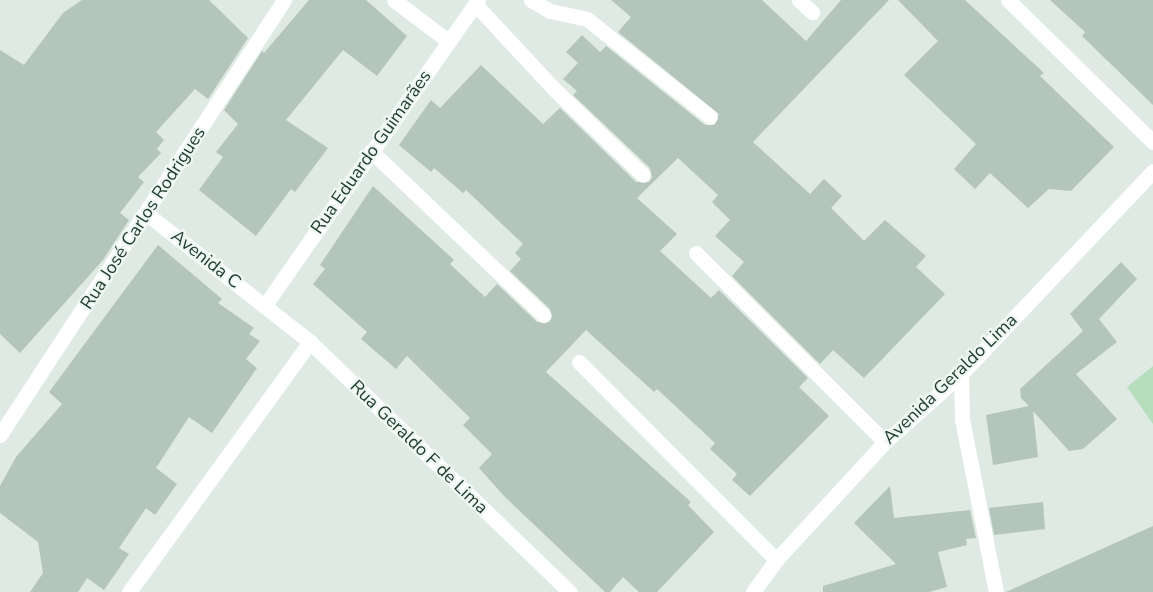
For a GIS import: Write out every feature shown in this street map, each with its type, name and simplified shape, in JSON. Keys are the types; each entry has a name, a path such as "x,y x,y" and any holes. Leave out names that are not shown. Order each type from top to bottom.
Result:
{"street":[{"name":"Rua José Carlos Rodrigues","path":"0,435 147,214 284,0"},
{"path":"394,0 448,42"},
{"path":"531,0 550,11 588,18 710,117"},
{"path":"799,0 812,12"},
{"path":"1008,0 1153,142"},
{"path":"476,2 556,90 643,175"},
{"name":"Rua Eduardo Guimarães","path":"265,305 476,2"},
{"path":"371,151 543,314"},
{"name":"Avenida Geraldo Lima","path":"753,592 776,560 885,442 961,374 1153,171"},
{"name":"Avenida C","path":"147,214 265,305"},
{"path":"696,253 885,442"},
{"name":"Rua Geraldo F de Lima","path":"265,305 310,342 570,592"},
{"path":"129,592 310,342"},
{"path":"579,362 776,560"},
{"path":"961,374 962,419 996,592"}],"green space":[{"path":"1153,366 1153,424 1127,387"}],"building":[{"path":"82,0 209,0 248,38 208,99 195,89 156,132 164,140 157,149 161,153 138,177 144,182 120,213 129,220 103,260 20,353 0,334 0,50 24,65 63,13"},
{"path":"309,0 366,0 407,36 377,76 343,50 286,120 328,148 295,192 291,189 256,236 199,190 223,157 216,152 238,124 224,110 262,51 264,53"},
{"path":"611,0 762,0 806,41 841,0 889,0 753,142 810,194 824,179 842,196 831,208 864,241 885,220 926,256 916,267 945,294 864,378 833,350 820,364 732,276 744,262 715,236 730,220 712,202 718,195 678,158 637,198 677,234 660,251 711,298 719,290 808,378 799,387 829,416 750,496 732,480 737,474 710,449 715,443 657,389 654,392 586,330 546,372 691,502 688,505 714,532 657,592 639,592 623,577 610,592 605,592 505,497 479,468 492,454 463,425 470,418 407,356 396,369 361,339 367,332 313,284 325,269 320,265 373,186 454,260 450,264 485,297 497,284 537,322 549,322 552,317 550,309 510,271 521,259 515,253 523,244 466,190 463,193 434,168 431,172 399,145 431,100 440,108 481,65 543,124 560,108 636,182 649,182 652,177 650,168 573,95 577,91 563,79 578,63 566,52 582,35 600,52 606,46 705,125 714,125 719,114 618,32 631,17"},
{"path":"898,0 965,0 1044,73 1040,76 1114,147 1071,191 1049,189 1028,208 990,173 975,189 954,169 976,144 904,75 938,41"},
{"path":"1050,0 1153,0 1153,105 1082,36 1085,32"},
{"path":"158,245 222,299 218,303 254,328 249,334 260,341 246,359 257,368 212,433 189,417 156,468 177,484 155,515 146,508 119,548 129,554 104,590 87,578 78,592 30,592 43,573 38,542 0,513 0,486 16,457 62,404 49,392"},
{"path":"1121,262 1137,279 1099,319 1117,342 1076,374 1117,419 1083,449 1069,451 1033,411 1038,457 993,465 986,415 1029,406 1021,398 1020,389 1083,331 1070,314"},
{"path":"890,486 894,518 970,510 976,538 966,539 967,545 938,552 947,587 929,592 823,592 823,586 896,564 854,523"},
{"path":"1043,502 1045,529 994,535 989,508"},
{"path":"1153,526 1153,592 1006,592"}]}
